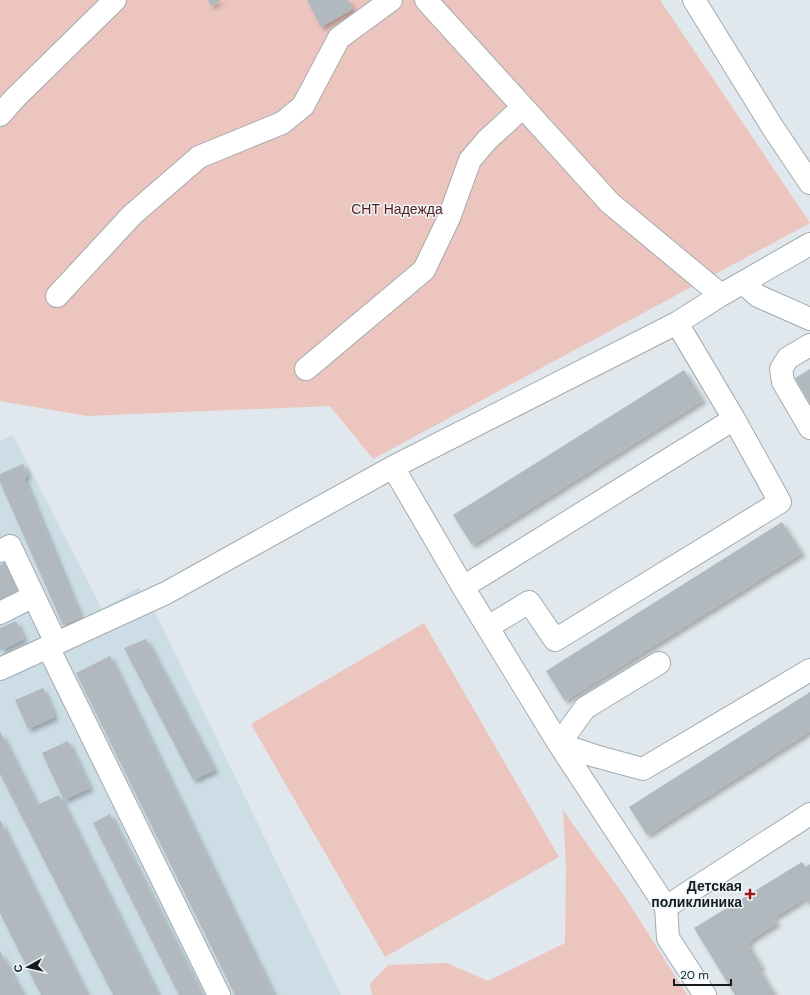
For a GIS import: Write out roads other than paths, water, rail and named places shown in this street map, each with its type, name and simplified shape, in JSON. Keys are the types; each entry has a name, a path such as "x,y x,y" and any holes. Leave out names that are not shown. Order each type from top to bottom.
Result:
{"street":[{"path":"0,115 15,98 115,0"},
{"path":"57,296 132,215 199,157 282,123 303,106 339,38 391,0"},
{"path":"426,0 610,203 720,295"},
{"path":"694,0 773,128 810,183"},
{"path":"306,369 424,270 449,218 470,160 486,140 523,107"},
{"path":"0,669 166,593 394,467 677,323 720,295 810,244"},
{"path":"743,283 758,296 810,319"},
{"path":"488,627 529,602 555,640 780,502 734,419 677,323"},
{"path":"810,345 788,358 781,369 783,382 810,428"},
{"path":"463,587 734,419"},
{"path":"394,467 463,587 559,744 666,907 668,938 705,995"},
{"path":"0,551 10,546 34,596 52,645 219,995"},
{"path":"0,613 34,596"},
{"path":"559,744 585,708 659,663"},
{"path":"559,744 595,756 643,769 810,670"},
{"path":"666,907 810,814"}],"place":[{"name":"Детская поликлиника","path":"750,894"}],"park label":[{"name":"СНТ Надежда","path":"397,209"}]}
